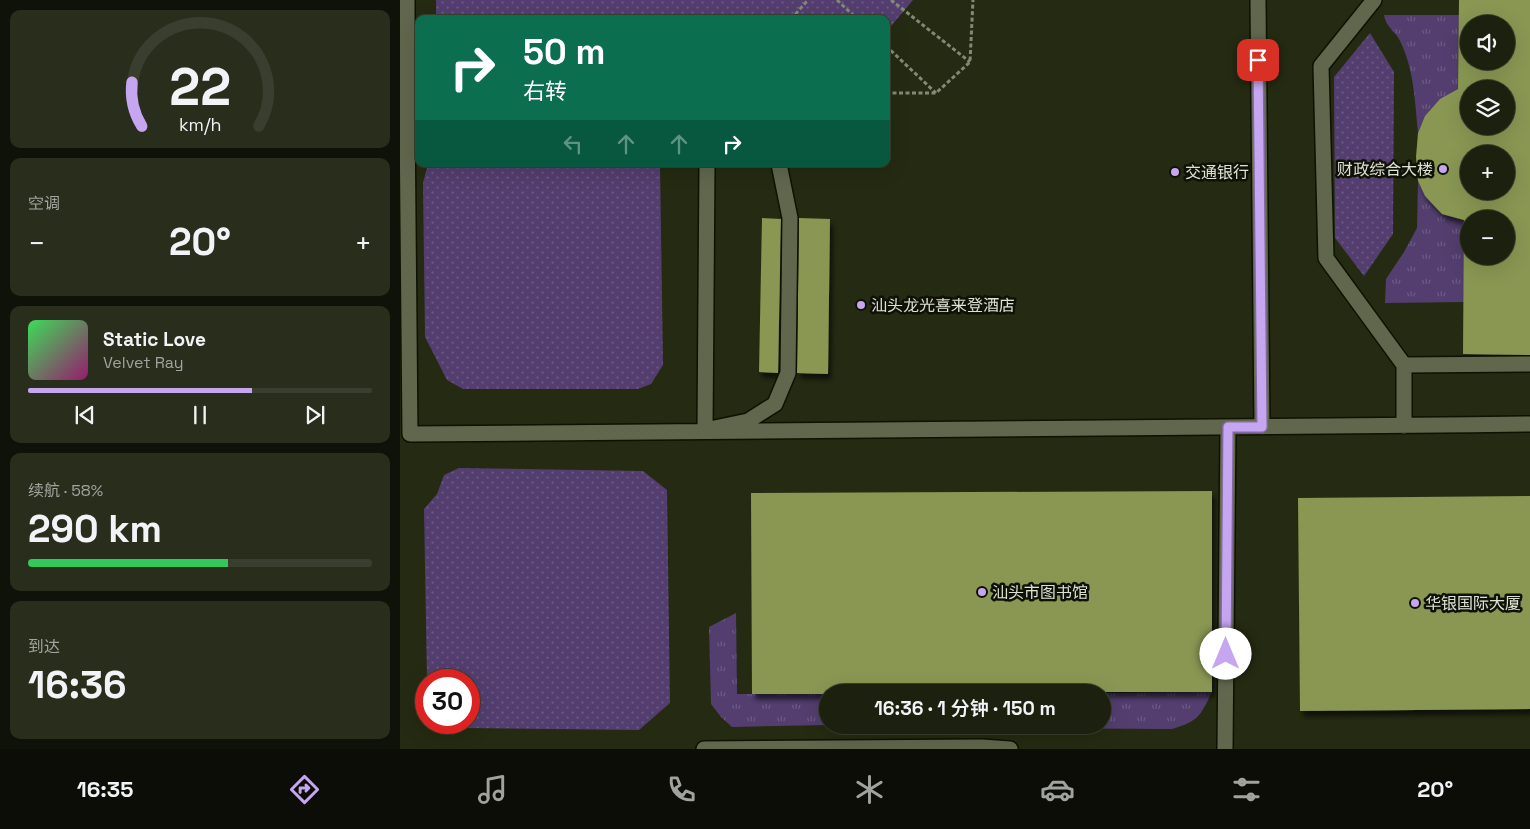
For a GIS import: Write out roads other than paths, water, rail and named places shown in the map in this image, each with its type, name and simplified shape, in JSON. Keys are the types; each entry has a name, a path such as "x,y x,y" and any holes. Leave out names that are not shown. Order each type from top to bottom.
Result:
{"street":[{"path":"407,0 413,114 405,434 1530,424"},
{"path":"1258,0 1262,427"},
{"path":"1374,0 1321,66 1326,258 1404,365 1404,426"},
{"path":"705,430 707,167"},
{"path":"705,430 748,421 775,404 788,373 790,218 780,167"},
{"path":"1404,365 1530,364"},
{"path":"1226,749 1228,427"},
{"path":"704,749 1010,749"}],"place":[{"name":"财政综合大楼","path":"1443,169"},
{"name":"交通银行","path":"1175,172"},
{"name":"汕头龙光喜来登酒店","path":"861,305"},
{"name":"汕头市图书馆","path":"982,592"},
{"name":"华银国际大厦","path":"1415,603"}]}
